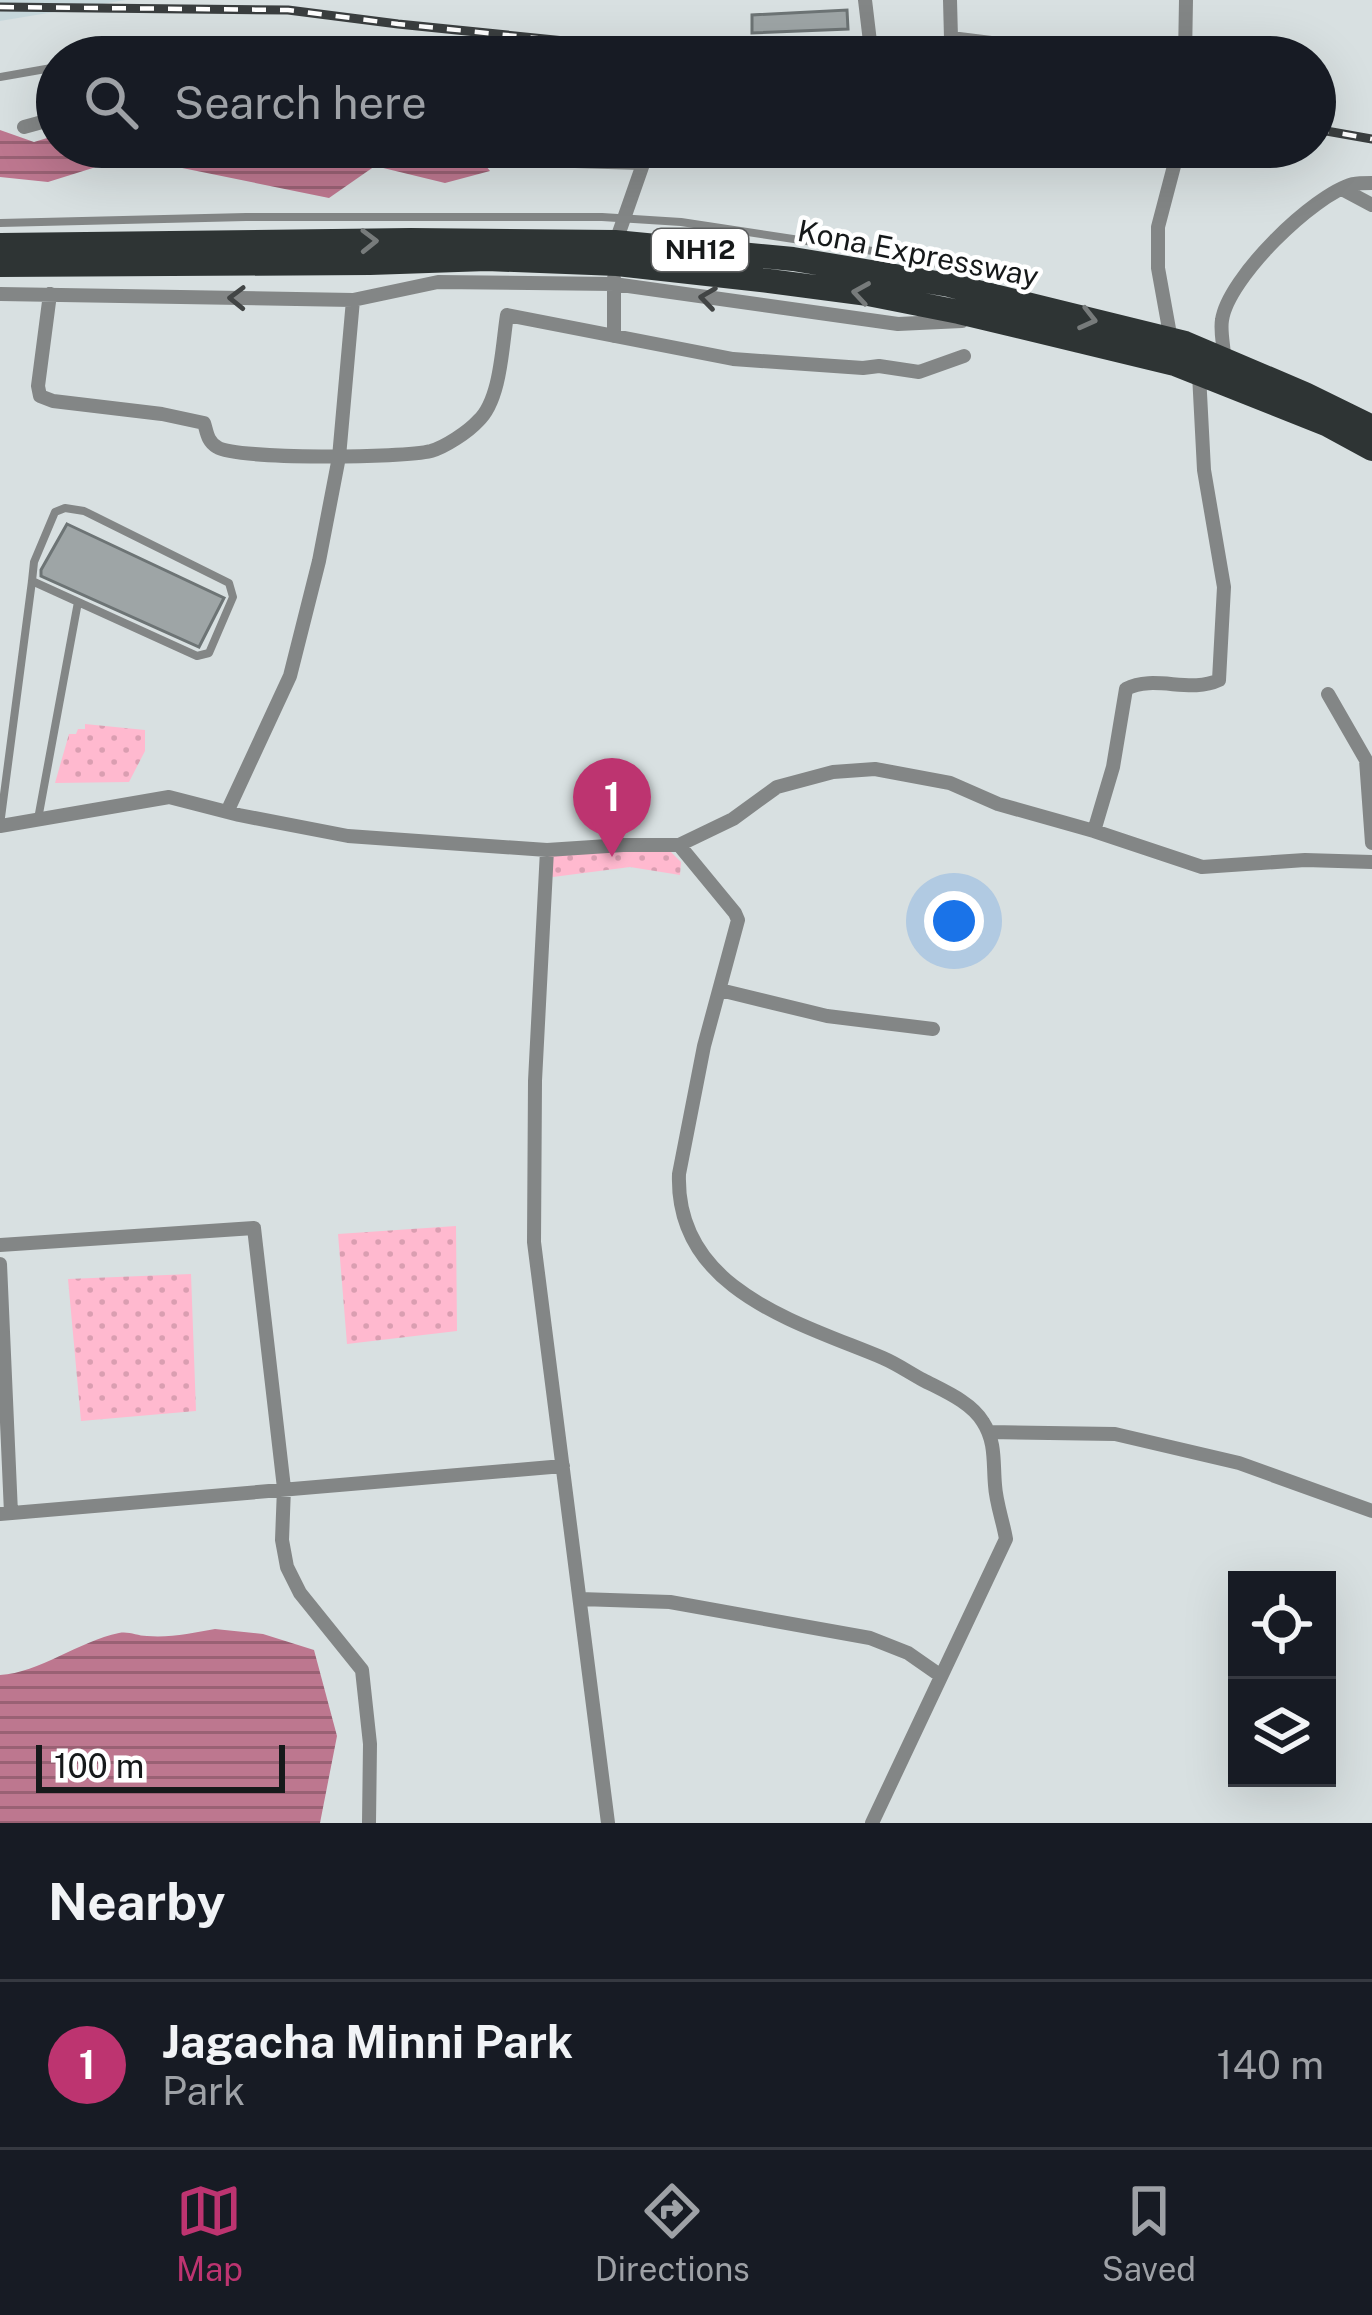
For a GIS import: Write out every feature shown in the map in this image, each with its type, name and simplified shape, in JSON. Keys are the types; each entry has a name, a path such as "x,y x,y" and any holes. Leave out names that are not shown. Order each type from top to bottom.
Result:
{"highway":[{"name":"Kona Expressway","path":"0,244 411,240 617,252 868,294 992,307 1182,356 1372,448"},
{"name":"Kona Expressway","path":"0,265 370,263 617,252"},
{"name":"Kona Expressway","path":"1182,356 1224,358 1372,427"}],"street":[{"path":"865,0 868,36"},
{"path":"950,0 951,36"},
{"path":"1185,36 1186,0"},
{"path":"24,127 36,124"},
{"path":"614,336 617,252 642,168"},
{"path":"1094,830 1113,767 1126,688 1139,683 1210,685 1219,680 1224,586 1182,356 1158,268 1158,227 1173,168"},
{"path":"1224,358 1222,318 1245,271 1328,197 1355,184 1372,183"},
{"path":"1342,189 1372,206"},
{"path":"0,294 352,300 617,252"},
{"path":"50,294 40,396 204,423 208,440 220,450 338,457 433,451 477,424 492,405 507,315 734,358 919,372 964,356"},
{"path":"227,812 290,676 319,561 338,457 352,300"},
{"path":"1328,694 1366,760 1372,843"},
{"path":"0,826 169,797 348,836 547,850 679,845 733,819 777,788 833,772 875,769 950,783 998,804 1202,867 1305,860 1372,862"},
{"path":"679,845 738,920 704,1046 679,1174 679,1195 701,1252 716,1272 761,1306 888,1361 975,1411 989,1432 995,1460 995,1490 1006,1539 872,1823"},
{"path":"547,850 535,1081 534,1242 608,1823"},
{"path":"719,990 826,1016 933,1029"},
{"path":"0,1245 254,1228 284,1488 282,1540 287,1567 301,1593 362,1670 370,1744 369,1823"},
{"path":"0,1264 5,1513 563,1466"},
{"path":"989,1432 1114,1434 1239,1463 1372,1510"},
{"path":"580,1599 670,1602 870,1638 908,1654 941,1676"}],"lane":[{"path":"0,77 36,71"},
{"path":"0,223 498,215 617,252 681,222 912,257 948,267 992,307"},
{"path":"0,826 34,562 55,512 65,508 84,511 229,583 233,598 208,653 197,656 32,580"},
{"path":"38,819 78,602"}],"shaded area":[{"path":"0,0 126,0 0,21"},
{"path":"0,130 36,141 36,168 93,168 48,182 0,177"},
{"path":"182,168 372,168 329,198"},
{"path":"383,168 490,171 445,183"},
{"path":"85,724 145,730 145,751 129,782 55,783 69,734 85,729"},
{"path":"666,847 681,862 680,875 630,867 553,877 548,873 549,851"},
{"path":"456,1226 457,1331 347,1344 338,1234"},
{"path":"191,1274 196,1411 81,1421 68,1279"},
{"path":"215,1629 263,1634 314,1650 337,1736 320,1823 0,1823 0,1675 29,1669 119,1633 164,1636"}],"building":[{"path":"847,10 848,29 752,33 752,15"},
{"path":"67,524 224,598 199,647 41,576"}],"railway":[{"path":"0,7 288,10 516,36"},
{"path":"1336,133 1372,139"}],"place":[{"name":"Jagacha Minni Park","path":"612,857"}]}
